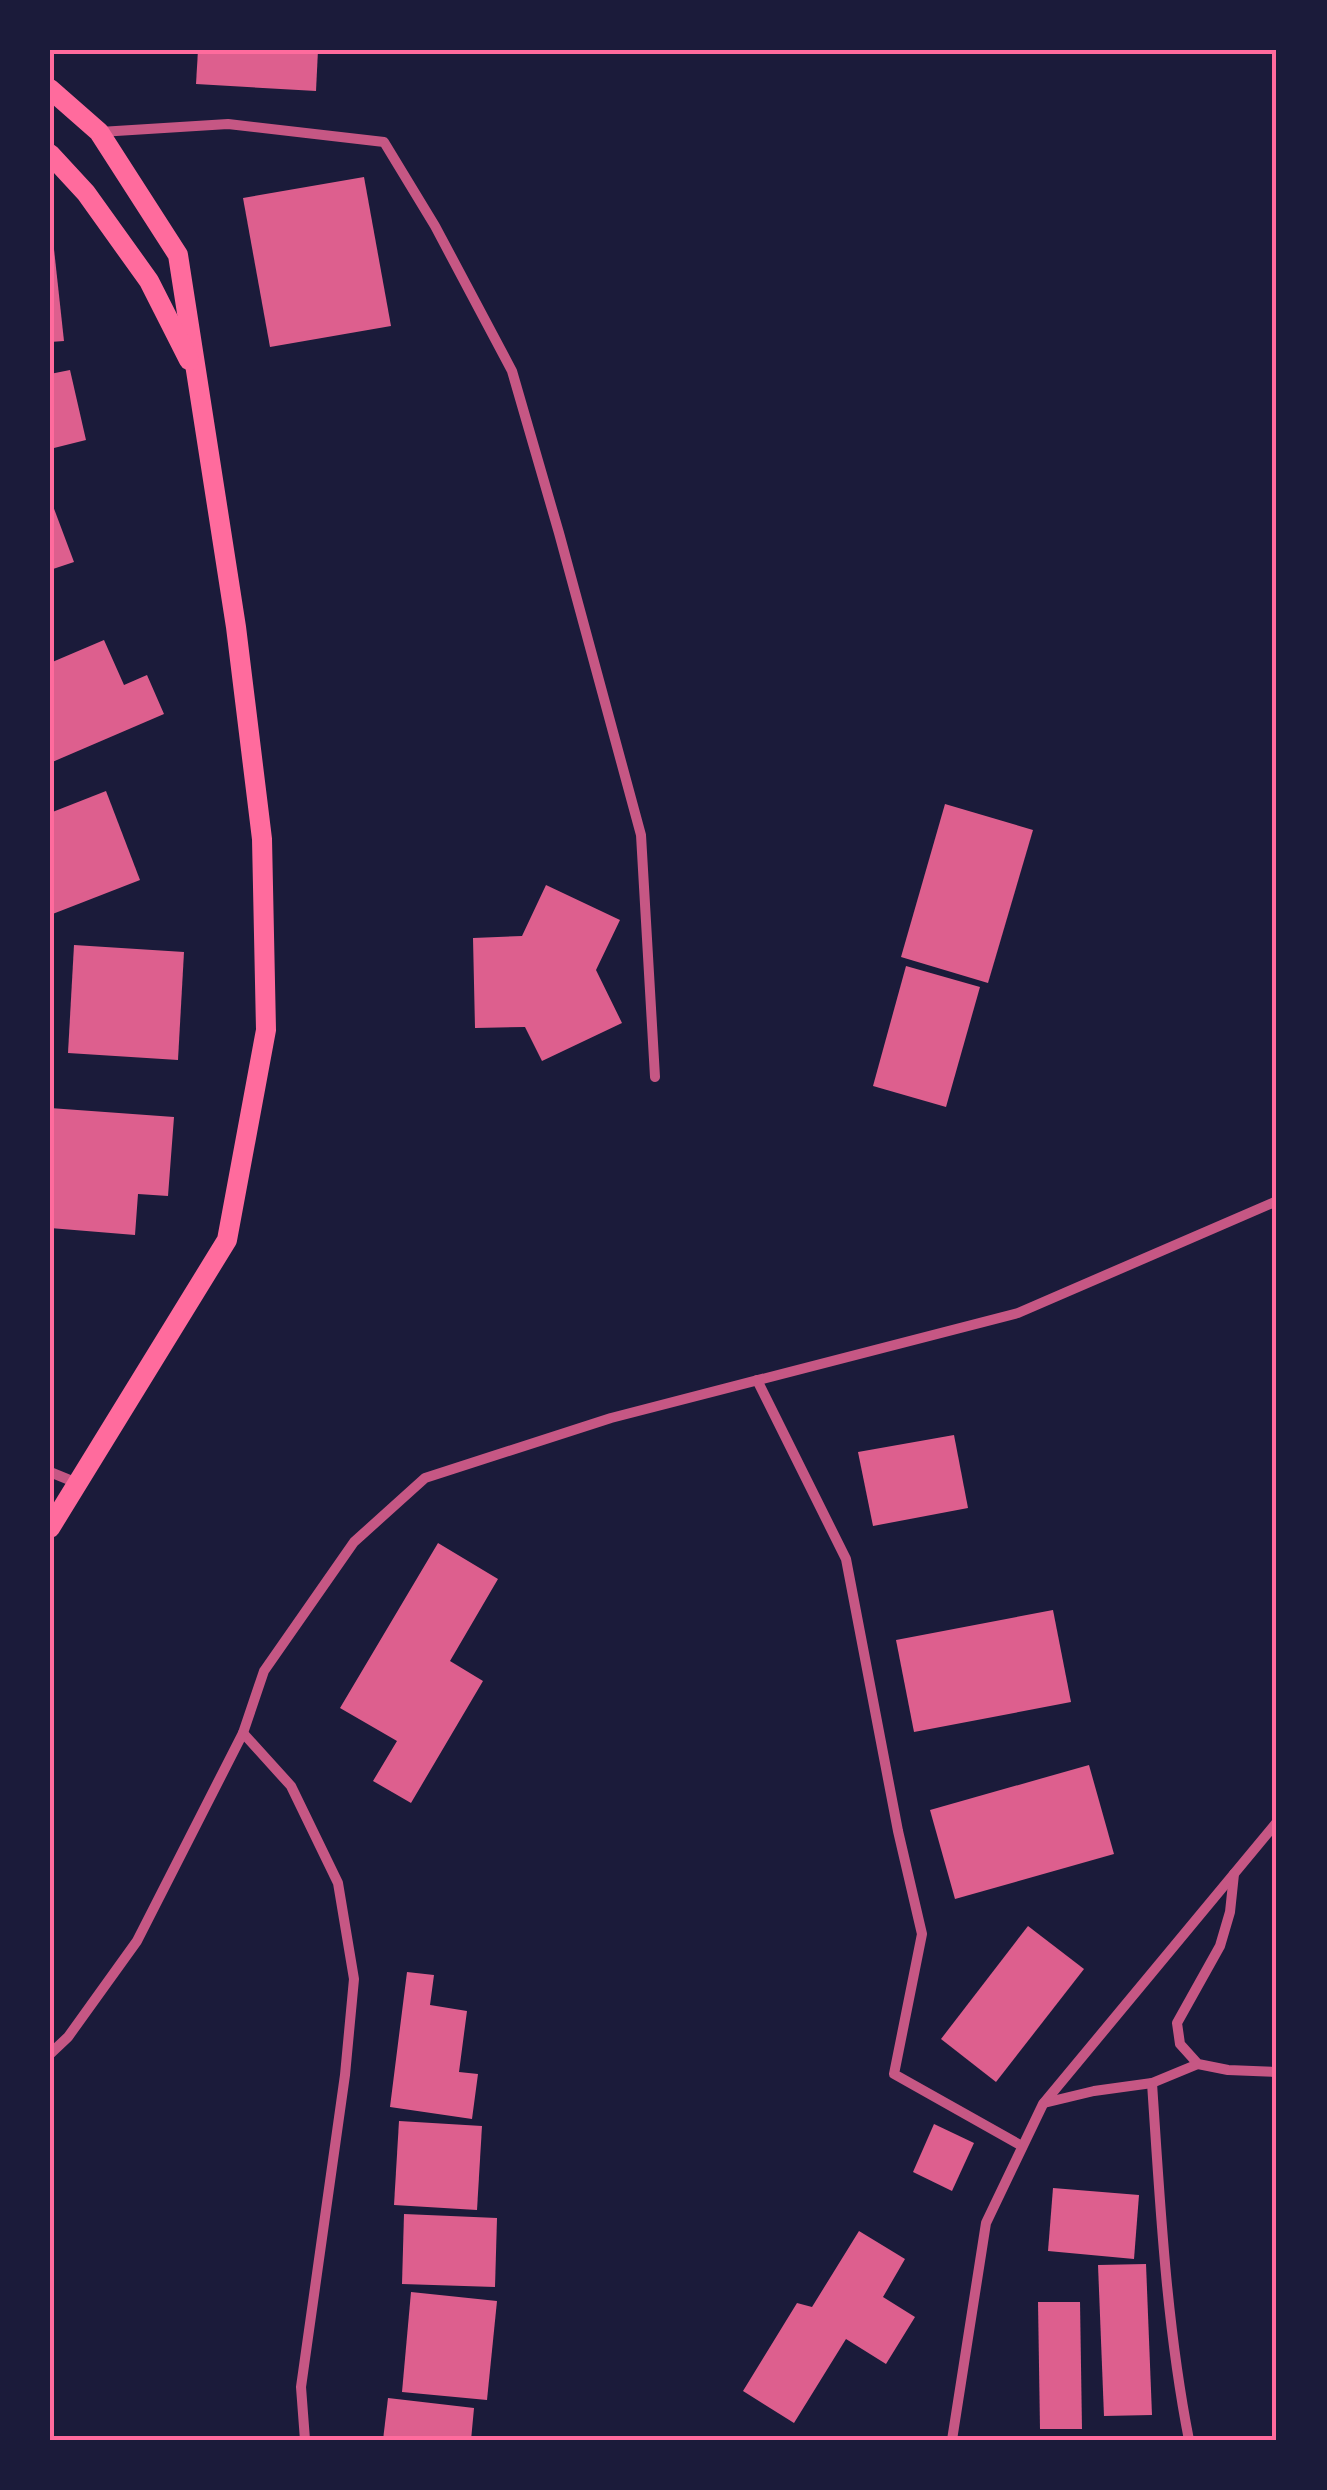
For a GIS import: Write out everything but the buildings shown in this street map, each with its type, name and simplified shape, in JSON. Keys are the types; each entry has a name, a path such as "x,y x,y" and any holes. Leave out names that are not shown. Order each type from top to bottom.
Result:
{"main road":[{"path":"50,89 98,132 178,255 236,626 262,838 266,1030 227,1240 50,1528"},
{"path":"50,154 86,193 150,281 199,380"}],"street":[{"path":"98,132 228,124 384,142 436,226 512,372 642,835 655,1077"},
{"path":"50,2054 68,2037 137,1941 243,1733 264,1671 354,1542 425,1478 611,1418 1018,1313 1277,1200"},
{"path":"757,1380 846,1559 898,1832 922,1934 894,2074 1022,2146"},
{"path":"50,1472 78,1484"},
{"path":"243,1733 291,1786 338,1883 354,1978 346,2075 300,2387 305,2440"},
{"path":"952,2440 986,2223 1043,2104 1277,1822"},
{"path":"1198,2064 1180,2044 1178,2024 1220,1946 1230,1912 1235,1872"},
{"path":"1043,2104 1094,2091 1152,2083 1198,2064 1277,2072"},
{"path":"1152,2083 1162,2232 1189,2440"}]}
